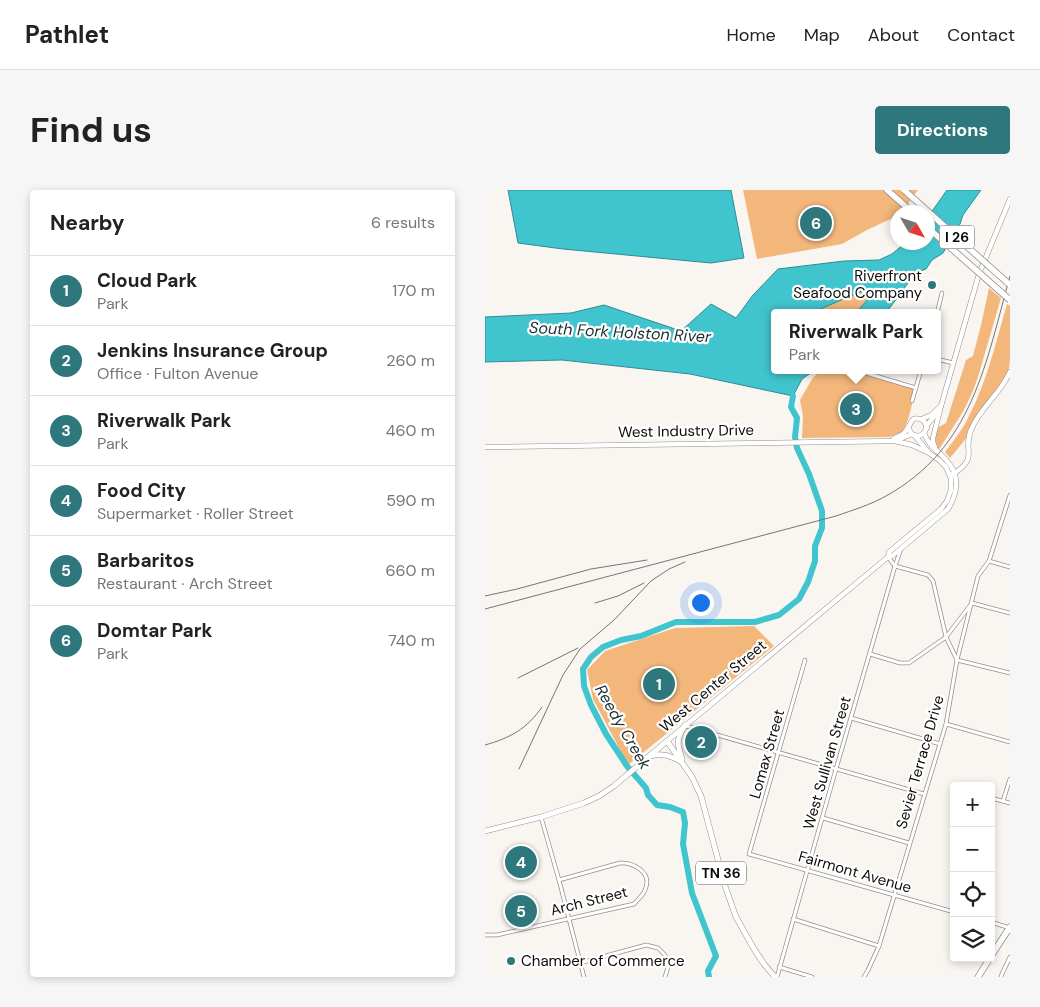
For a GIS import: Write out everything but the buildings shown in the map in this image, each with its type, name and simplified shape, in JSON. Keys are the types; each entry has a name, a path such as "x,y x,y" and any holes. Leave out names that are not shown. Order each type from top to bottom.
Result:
{"highway":[{"path":"887,190 904,205"},
{"name":"I 26","path":"904,190 1010,285"},
{"name":"I 26","path":"935,233 1010,300"},
{"path":"995,951 1010,927"},
{"path":"978,977 988,962"}],"main road":[{"path":"937,451 933,444 933,438 953,363 979,274 1010,199"},
{"path":"952,475 966,464 969,458 969,435 972,428 1010,372"},
{"path":"922,420 940,408"},
{"path":"940,408 926,426 924,433 928,442 948,461 952,475"},
{"path":"887,441 904,433 912,420 918,418 925,422 926,426"},
{"path":"909,427 910,432 929,453"},
{"path":"914,435 922,435 924,433"},
{"name":"West Industry Drive","path":"485,447 895,441 914,435"},
{"path":"895,441 912,445 929,453 943,463 952,475"},
{"name":"West Center Street","path":"485,831 541,817 599,796 887,557 892,556 948,509 956,494 956,482 952,475"},
{"name":"West Center Street","path":"887,557 889,552 945,505 951,490 952,475"},
{"path":"683,762 678,741 685,725"},
{"name":"TN 36","path":"667,741 683,762 701,796 725,886 736,917 754,949 776,977"},
{"path":"647,757 663,754 683,762"}],"street":[{"path":"938,309 942,293"},
{"path":"941,360 953,363"},
{"path":"866,374 916,388"},
{"path":"912,401 920,374"},
{"name":"Sevier Terrace Drive","path":"864,977 879,946 946,724 957,660 978,576 989,561 1010,495"},
{"name":"West Sullivan Street","path":"776,977 895,566 902,548"},
{"path":"887,557 895,566 928,576 933,581 946,637 957,660 1010,673"},
{"path":"989,561 1010,567"},
{"path":"870,654 900,664 909,663 946,637 972,603 1010,613"},
{"name":"Lomax Street","path":"749,854 805,660"},
{"path":"851,718 940,744"},
{"path":"946,724 1010,742"},
{"path":"685,725 924,794"},
{"path":"1003,801 1010,779"},
{"path":"995,799 1010,803"},
{"path":"541,817 584,977"},
{"path":"823,818 909,843"},
{"name":"Fairmont Avenue","path":"749,854 950,911"},
{"name":"Arch Street","path":"485,935 497,935 634,904 644,893 647,880 643,871 627,862 559,880"},
{"path":"793,919 879,946"},
{"path":"995,923 1010,927"},
{"path":"580,963 646,945 657,948 665,955 668,967 665,977"},
{"path":"1001,977 1010,957"},
{"path":"779,967 812,977"}],"shaded area":[{"path":"743,190 918,190 907,205 890,205 890,219 842,244 757,259"},
{"path":"989,288 1001,298 978,377 964,410 938,451 933,438 939,427 946,423 966,360 973,356"},
{"path":"870,290 873,292 859,309 820,309 860,292"},
{"path":"1007,304 1010,306 1010,359 1008,376 985,408 969,435 950,458 945,452 964,425 981,389"},
{"path":"817,374 868,374 916,388 905,427 889,437 802,438 803,416 800,400"},
{"path":"754,626 774,646 628,765 593,699 587,670 605,651 675,628"}],"water":[{"path":"508,190 731,190 744,258 711,263 518,243"},
{"name":"South Fork Holston River","path":"947,190 981,190 963,215 960,224 943,253 932,260 926,269 908,283 889,309 859,309 873,293 870,290 860,292 820,309 771,309 771,374 809,374 802,379 793,396 690,374 562,360 485,362 485,317 571,313 604,305 681,331 711,304 736,318 753,295 778,269 844,261 879,260 897,250 935,250 935,207"}],"waterway":[{"name":"Reedy Creek","path":"709,977 708,971 716,956 692,893 683,844 685,823 683,812 657,805 648,795 646,788 627,766 606,734 591,705 584,686 583,669 591,657 603,647 621,640 641,636 676,622 755,622 779,615 799,599 808,582 815,561 815,546 822,528 822,511 809,474 797,448 795,437 797,418 791,407 793,396"}],"railway":[{"path":"485,609 836,516 868,505 886,496 915,476 939,453 957,428 972,400 983,371 1010,276"},
{"path":"485,596 591,569 647,560"},
{"path":"519,769 563,675 580,649 614,620 651,581 669,569 685,562"},
{"path":"595,603 618,596 644,583"},
{"path":"518,678 578,648"},
{"path":"485,745 517,732 542,707"}],"place":[{"name":"Domtar Park","path":"816,223"},
{"name":"Riverfront Seafood Company","path":"932,285"},
{"name":"Riverwalk Park","path":"856,409"},
{"name":"Cloud Park","path":"659,684"},
{"name":"Jenkins Insurance Group","path":"701,742"},
{"name":"Food City","path":"521,862"},
{"name":"Barbaritos","path":"521,911"},
{"name":"Chamber of Commerce","path":"511,961"}]}
